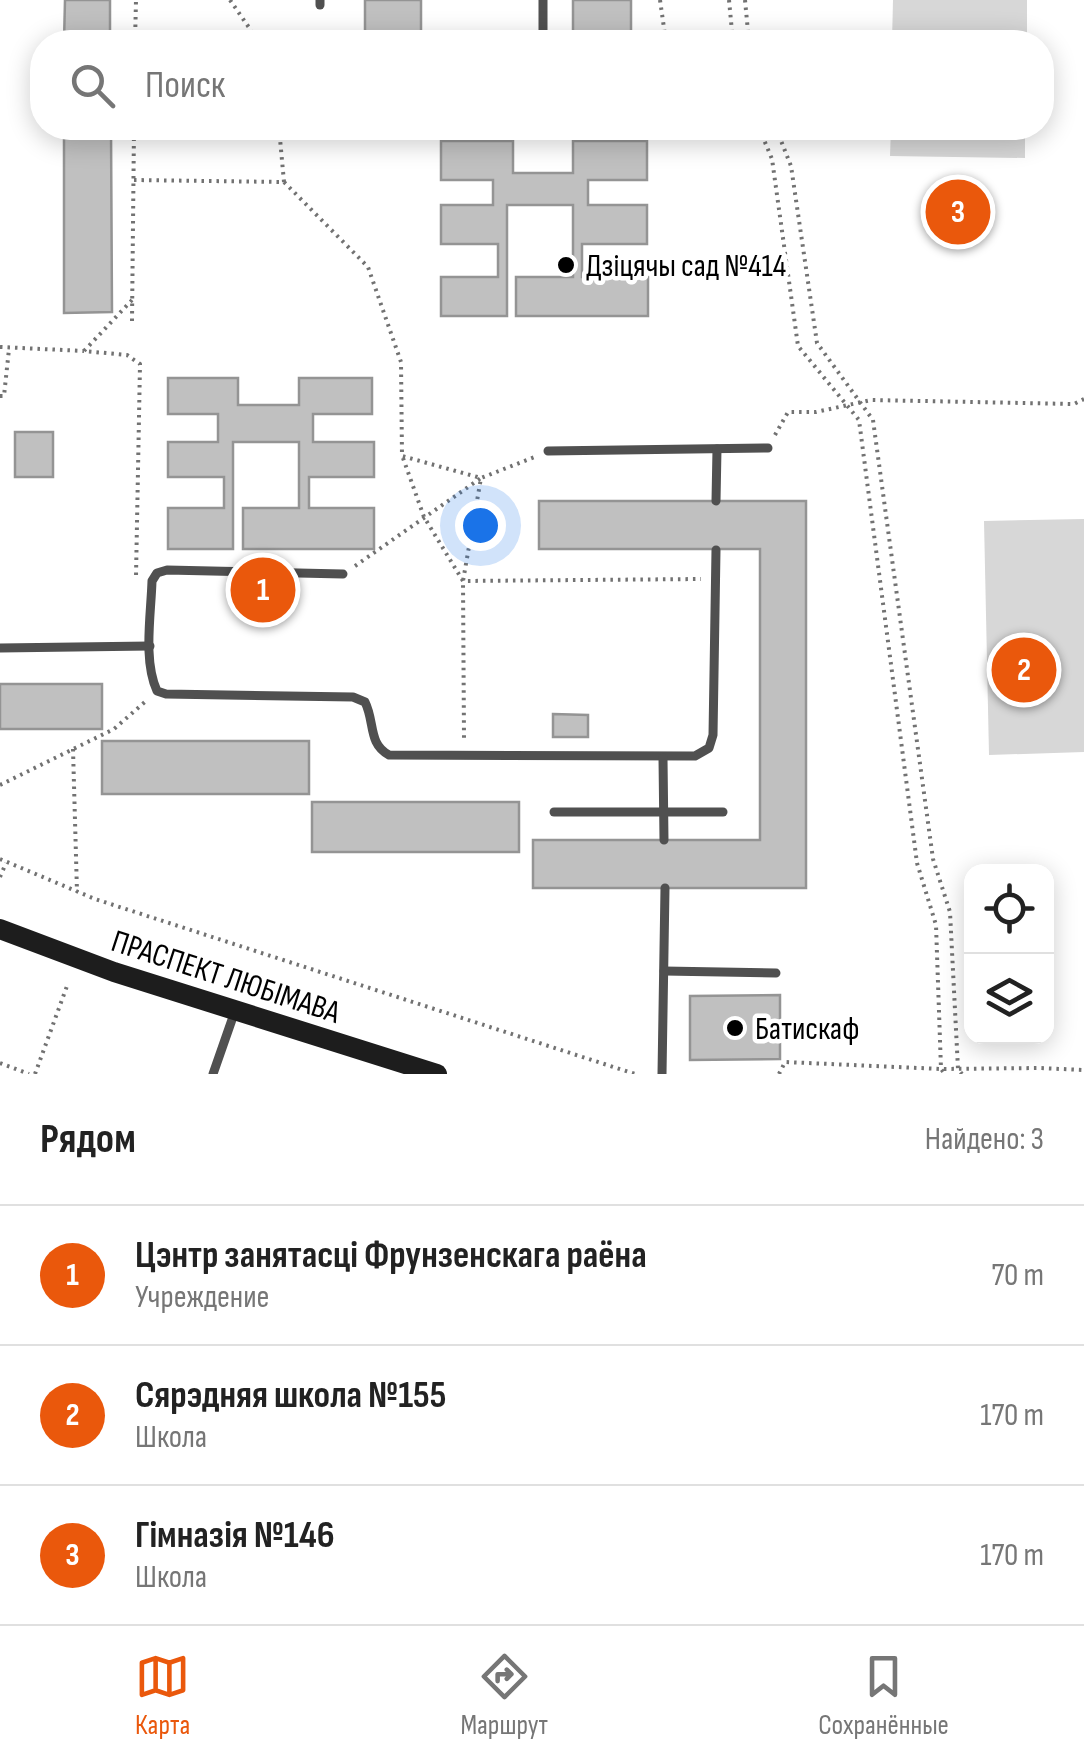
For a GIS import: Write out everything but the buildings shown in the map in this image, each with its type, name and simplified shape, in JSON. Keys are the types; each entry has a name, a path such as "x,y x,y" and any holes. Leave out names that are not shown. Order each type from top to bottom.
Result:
{"main road":[{"name":"ПРАСПЕКТ ЛЮБІМАВА","path":"0,929 76,959 437,1074"}],"lane":[{"path":"543,0 544,30"},
{"path":"548,451 768,448"},
{"path":"716,502 717,449"},
{"path":"343,574 167,570 158,573 152,582 150,646 157,691 353,697 365,702 378,749 389,755 696,756 709,748 714,735 716,550"},
{"path":"0,648 150,646"},
{"path":"663,758 664,840"},
{"path":"554,812 724,812"},
{"path":"662,1074 665,888"},
{"path":"664,971 776,973"},
{"path":"212,1074 235,1010"}],"path":[{"path":"135,30 136,0"},
{"path":"230,0 251,30"},
{"path":"660,0 664,30"},
{"path":"729,0 732,30"},
{"path":"745,0 748,30"},
{"path":"132,321 134,140"},
{"path":"280,140 284,182 368,267 401,362 402,456 424,517 464,582"},
{"path":"764,140 772,159 798,346 860,420 916,863 936,926 943,1072"},
{"path":"781,140 791,166 817,343 873,420 933,859 950,912 960,1072"},
{"path":"134,180 284,182"},
{"path":"84,352 132,300"},
{"path":"0,347 128,355 140,364 136,590"},
{"path":"0,396 4,396 9,348"},
{"path":"768,448 788,412 816,412 886,400 1074,404 1084,399"},
{"path":"343,574 482,478 548,451"},
{"path":"402,456 482,478"},
{"path":"464,756 464,582 482,478"},
{"path":"464,582 716,578"},
{"path":"0,786 114,729 157,691"},
{"path":"899,723 915,723"},
{"path":"74,749 77,892"},
{"path":"0,859 77,892 635,1074"},
{"path":"0,877 7,862"},
{"path":"0,1063 32,1074 67,986"},
{"path":"779,1074 784,1062 943,1072 1084,1070"}],"shaded area":[{"path":"893,0 1027,0 1027,30 892,30"},
{"path":"891,140 1025,140 1025,158 890,156"},
{"path":"1084,519 1084,752 989,755 984,521"}],"place":[{"name":"Гімназія №146","path":"958,212"},
{"name":"Дзіцячы сад №414","path":"566,265"},
{"name":"Цэнтр занятасці Фрунзенскага раёна","path":"263,590"},
{"name":"Сярэдняя школа №155","path":"1024,670"},
{"name":"Батискаф","path":"735,1028"}]}
